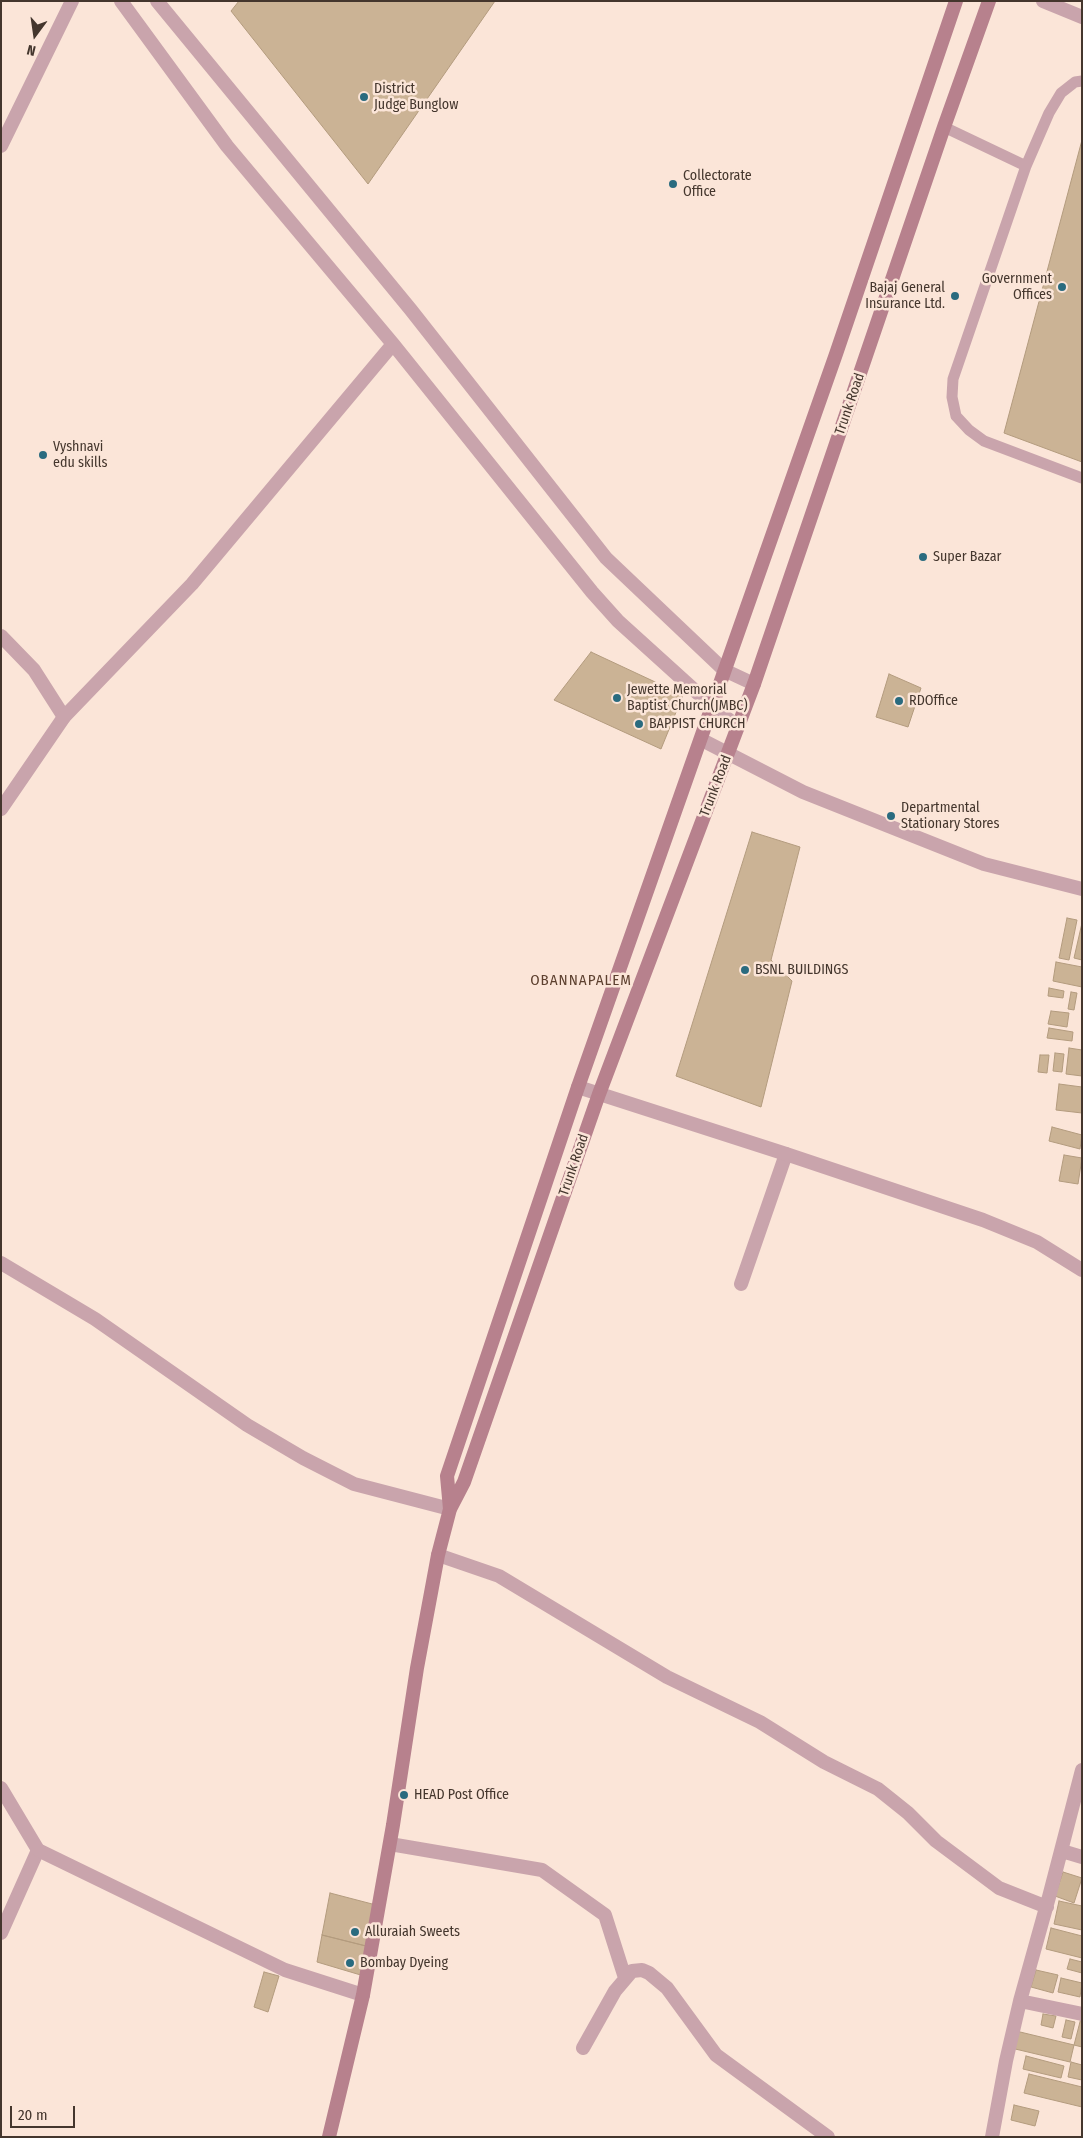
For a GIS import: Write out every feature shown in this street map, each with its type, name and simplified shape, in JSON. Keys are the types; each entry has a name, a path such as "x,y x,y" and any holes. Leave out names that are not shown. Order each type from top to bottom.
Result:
{"main road":[{"path":"330,2137 363,1996 390,1844 417,1668 438,1555 450,1510 447,1476 578,1087 702,740 724,670 836,354 956,1"},
{"name":"Trunk Road","path":"450,1510 464,1482 599,1094 754,684 944,127 989,1"}],"street":[{"path":"1,146 72,1"},
{"path":"121,1 227,146 393,344 571,567 618,621 713,708 738,727"},
{"path":"156,1 412,310 606,558 724,670 754,684"},
{"path":"1043,1 1082,17"},
{"path":"1,808 64,718 192,584 393,344"},
{"path":"1,636 34,670 64,718"},
{"path":"702,740 804,792 984,864 1082,889"},
{"path":"578,1087 983,1220 1036,1242 1082,1270"},
{"path":"741,1284 786,1154"},
{"path":"1,1263 94,1320 247,1425 302,1458 354,1484 450,1510"},
{"path":"438,1555 499,1576 667,1677 760,1722 824,1762 878,1789 908,1813 936,1841 999,1888 1047,1907"},
{"path":"992,2137 1006,2061 1020,2001 1047,1907 1082,1770"},
{"path":"1,1788 38,1850 285,1970 363,1996"},
{"path":"390,1844 542,1870 605,1915 625,1978"},
{"path":"1,1933 38,1850"},
{"path":"1062,1851 1082,1857"},
{"path":"583,2048 615,1991 632,1971 642,1970 649,1973 667,1988 716,2055 828,2137"},
{"path":"1020,2001 1082,2014"}],"lane":[{"path":"1082,82 1075,82 1062,94 1049,113 1026,166 953,379 952,398 956,416 969,430 984,441 1030,460 1082,478"},
{"path":"944,127 1026,166"}],"building":[{"name":"District Judge Bunglow","path":"239,1 495,1 368,184 231,11"},
{"name":"Government Offices","path":"1082,140 1082,462 1004,433"},
{"name":"BAPPIST CHURCH","path":"591,652 683,695 661,749 554,700"},
{"path":"889,674 921,688 908,727 876,717"},
{"name":"BSNL BUILDINGS","path":"752,832 800,847 771,960 792,981 761,1107 676,1076"},
{"path":"1067,918 1077,920 1069,960 1059,958"},
{"path":"1082,923 1082,960 1074,958"},
{"path":"1056,962 1082,967 1082,987 1053,981"},
{"path":"1049,988 1064,991 1063,998 1048,996"},
{"path":"1071,992 1077,993 1074,1010 1068,1009"},
{"path":"1051,1011 1069,1013 1067,1027 1048,1024"},
{"path":"1049,1028 1073,1032 1072,1041 1047,1038"},
{"path":"1069,1048 1082,1050 1082,1076 1066,1074"},
{"path":"1055,1053 1064,1054 1062,1072 1053,1071"},
{"path":"1040,1055 1049,1055 1047,1073 1038,1072"},
{"path":"1059,1084 1082,1087 1082,1113 1056,1110"},
{"path":"1052,1127 1082,1135 1080,1149 1049,1141"},
{"path":"1064,1155 1082,1158 1078,1184 1059,1181"},
{"path":"1063,1872 1082,1878 1074,1903 1055,1896"},
{"path":"330,1893 376,1905 370,1947 322,1935"},
{"path":"1059,1901 1082,1906 1082,1930 1054,1924"},
{"path":"1051,1928 1082,1936 1082,1958 1046,1949"},
{"path":"322,1935 370,1947 364,1976 317,1962"},
{"path":"1070,1959 1082,1962 1082,1973 1067,1969"},
{"path":"1036,1970 1058,1975 1053,1993 1031,1987"},
{"path":"264,1972 279,1976 268,2012 254,2007"},
{"path":"1061,1978 1082,1983 1080,1997 1058,1992"},
{"path":"1043,2014 1056,2016 1053,2028 1041,2025"},
{"path":"1082,2018 1082,2047 1074,2045"},
{"path":"1066,2020 1075,2022 1071,2039 1062,2037"},
{"path":"1016,2031 1074,2045 1070,2062 1011,2048"},
{"path":"1026,2056 1064,2066 1061,2078 1023,2069"},
{"path":"1071,2062 1082,2065 1082,2080 1068,2077"},
{"path":"1029,2074 1082,2087 1082,2107 1024,2093"},
{"path":"1014,2105 1039,2111 1035,2126 1011,2120"}],"place":[{"name":"District Judge Bunglow","path":"364,97"},
{"name":"Collectorate Office","path":"673,184"},
{"name":"Government Offices","path":"1062,287"},
{"name":"Bajaj General Insurance Ltd.","path":"955,296"},
{"name":"Vyshnavi edu skills","path":"43,455"},
{"name":"Super Bazar","path":"923,557"},
{"name":"Jewette Memorial Baptist Church(JMBC)","path":"617,698"},
{"name":"RDOffice","path":"899,701"},
{"name":"BAPPIST CHURCH","path":"639,724"},
{"name":"Departmental Stationary Stores","path":"891,816"},
{"name":"BSNL BUILDINGS","path":"745,970"},
{"name":"HEAD Post Office","path":"404,1795"},
{"name":"Alluraiah Sweets","path":"355,1932"},
{"name":"Bombay Dyeing","path":"350,1963"}],"district":[{"name":"OBANNAPALEM","path":"581,981"}]}
